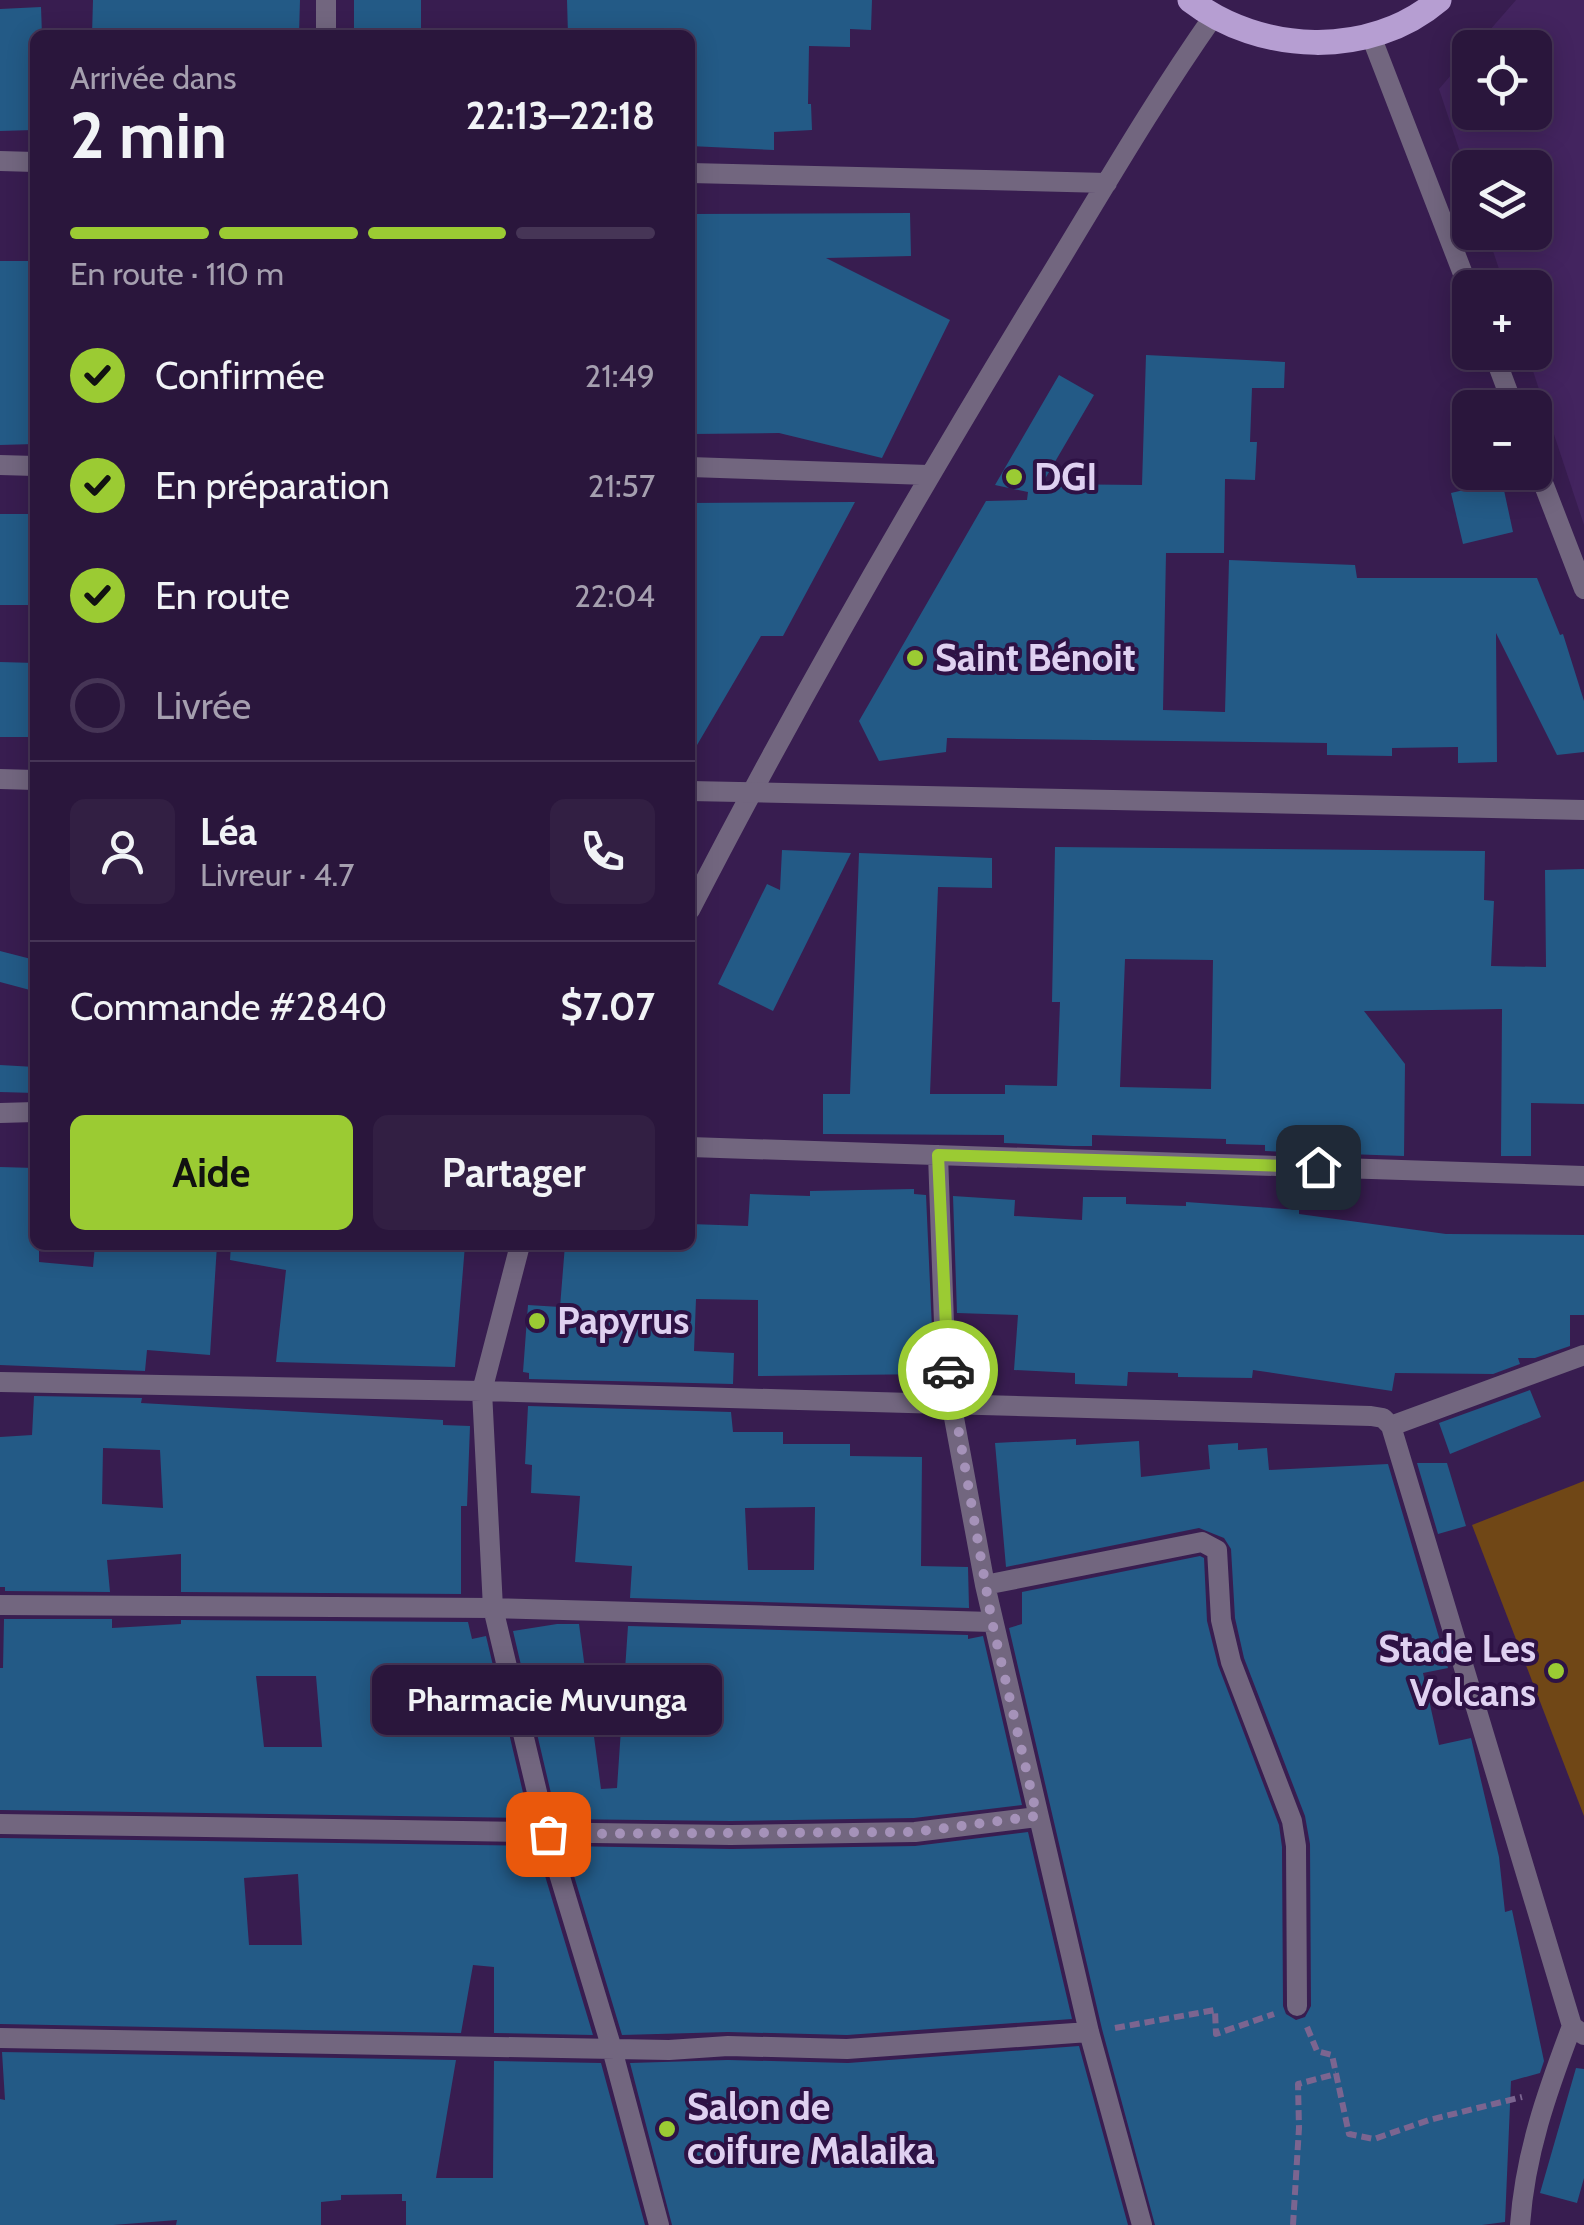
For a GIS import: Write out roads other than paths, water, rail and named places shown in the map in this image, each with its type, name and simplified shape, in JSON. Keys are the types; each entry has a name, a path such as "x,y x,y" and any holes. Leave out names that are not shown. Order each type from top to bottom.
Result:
{"main road":[{"path":"1190,0 1213,18 1264,38 1318,44 1371,36 1426,11 1439,0"}],"street":[{"path":"326,0 326,30"},
{"path":"695,900 750,792 928,475 1213,18"},
{"path":"1371,36 1461,270"},
{"path":"0,162 30,162"},
{"path":"695,173 1107,183"},
{"path":"0,465 30,466"},
{"path":"695,467 928,475"},
{"path":"1546,490 1584,589"},
{"path":"0,779 30,780"},
{"path":"695,791 1584,810"},
{"path":"0,1113 30,1112"},
{"path":"695,1147 1584,1176"},
{"path":"938,1155 945,1351 992,1622 1089,2032 1142,2225"},
{"path":"519,1250 482,1391 493,1608 548,1834 659,2225"},
{"path":"1392,1426 1584,1355"},
{"path":"0,1382 482,1391 1383,1418 1392,1426 1578,2030 1544,2098 1523,2182 1520,2225"},
{"path":"985,1584 1202,1542 1217,1550 1221,1620 1231,1662 1292,1822 1297,2006"},
{"path":"0,1605 493,1608 992,1622"},
{"path":"0,1824 548,1834 915,1832 1037,1816"},
{"path":"0,2038 612,2049 846,2048 1089,2032"}],"place":[{"name":"DGI","path":"1014,477"},
{"name":"Saint Bénoit","path":"915,658"},
{"name":"Papyrus","path":"537,1321"},
{"name":"Stade Les Volcans","path":"1556,1671"},
{"name":"Pharmacie Muvunga","path":"548,1834"},
{"name":"Salon de coifure Malaika","path":"667,2129"}]}
